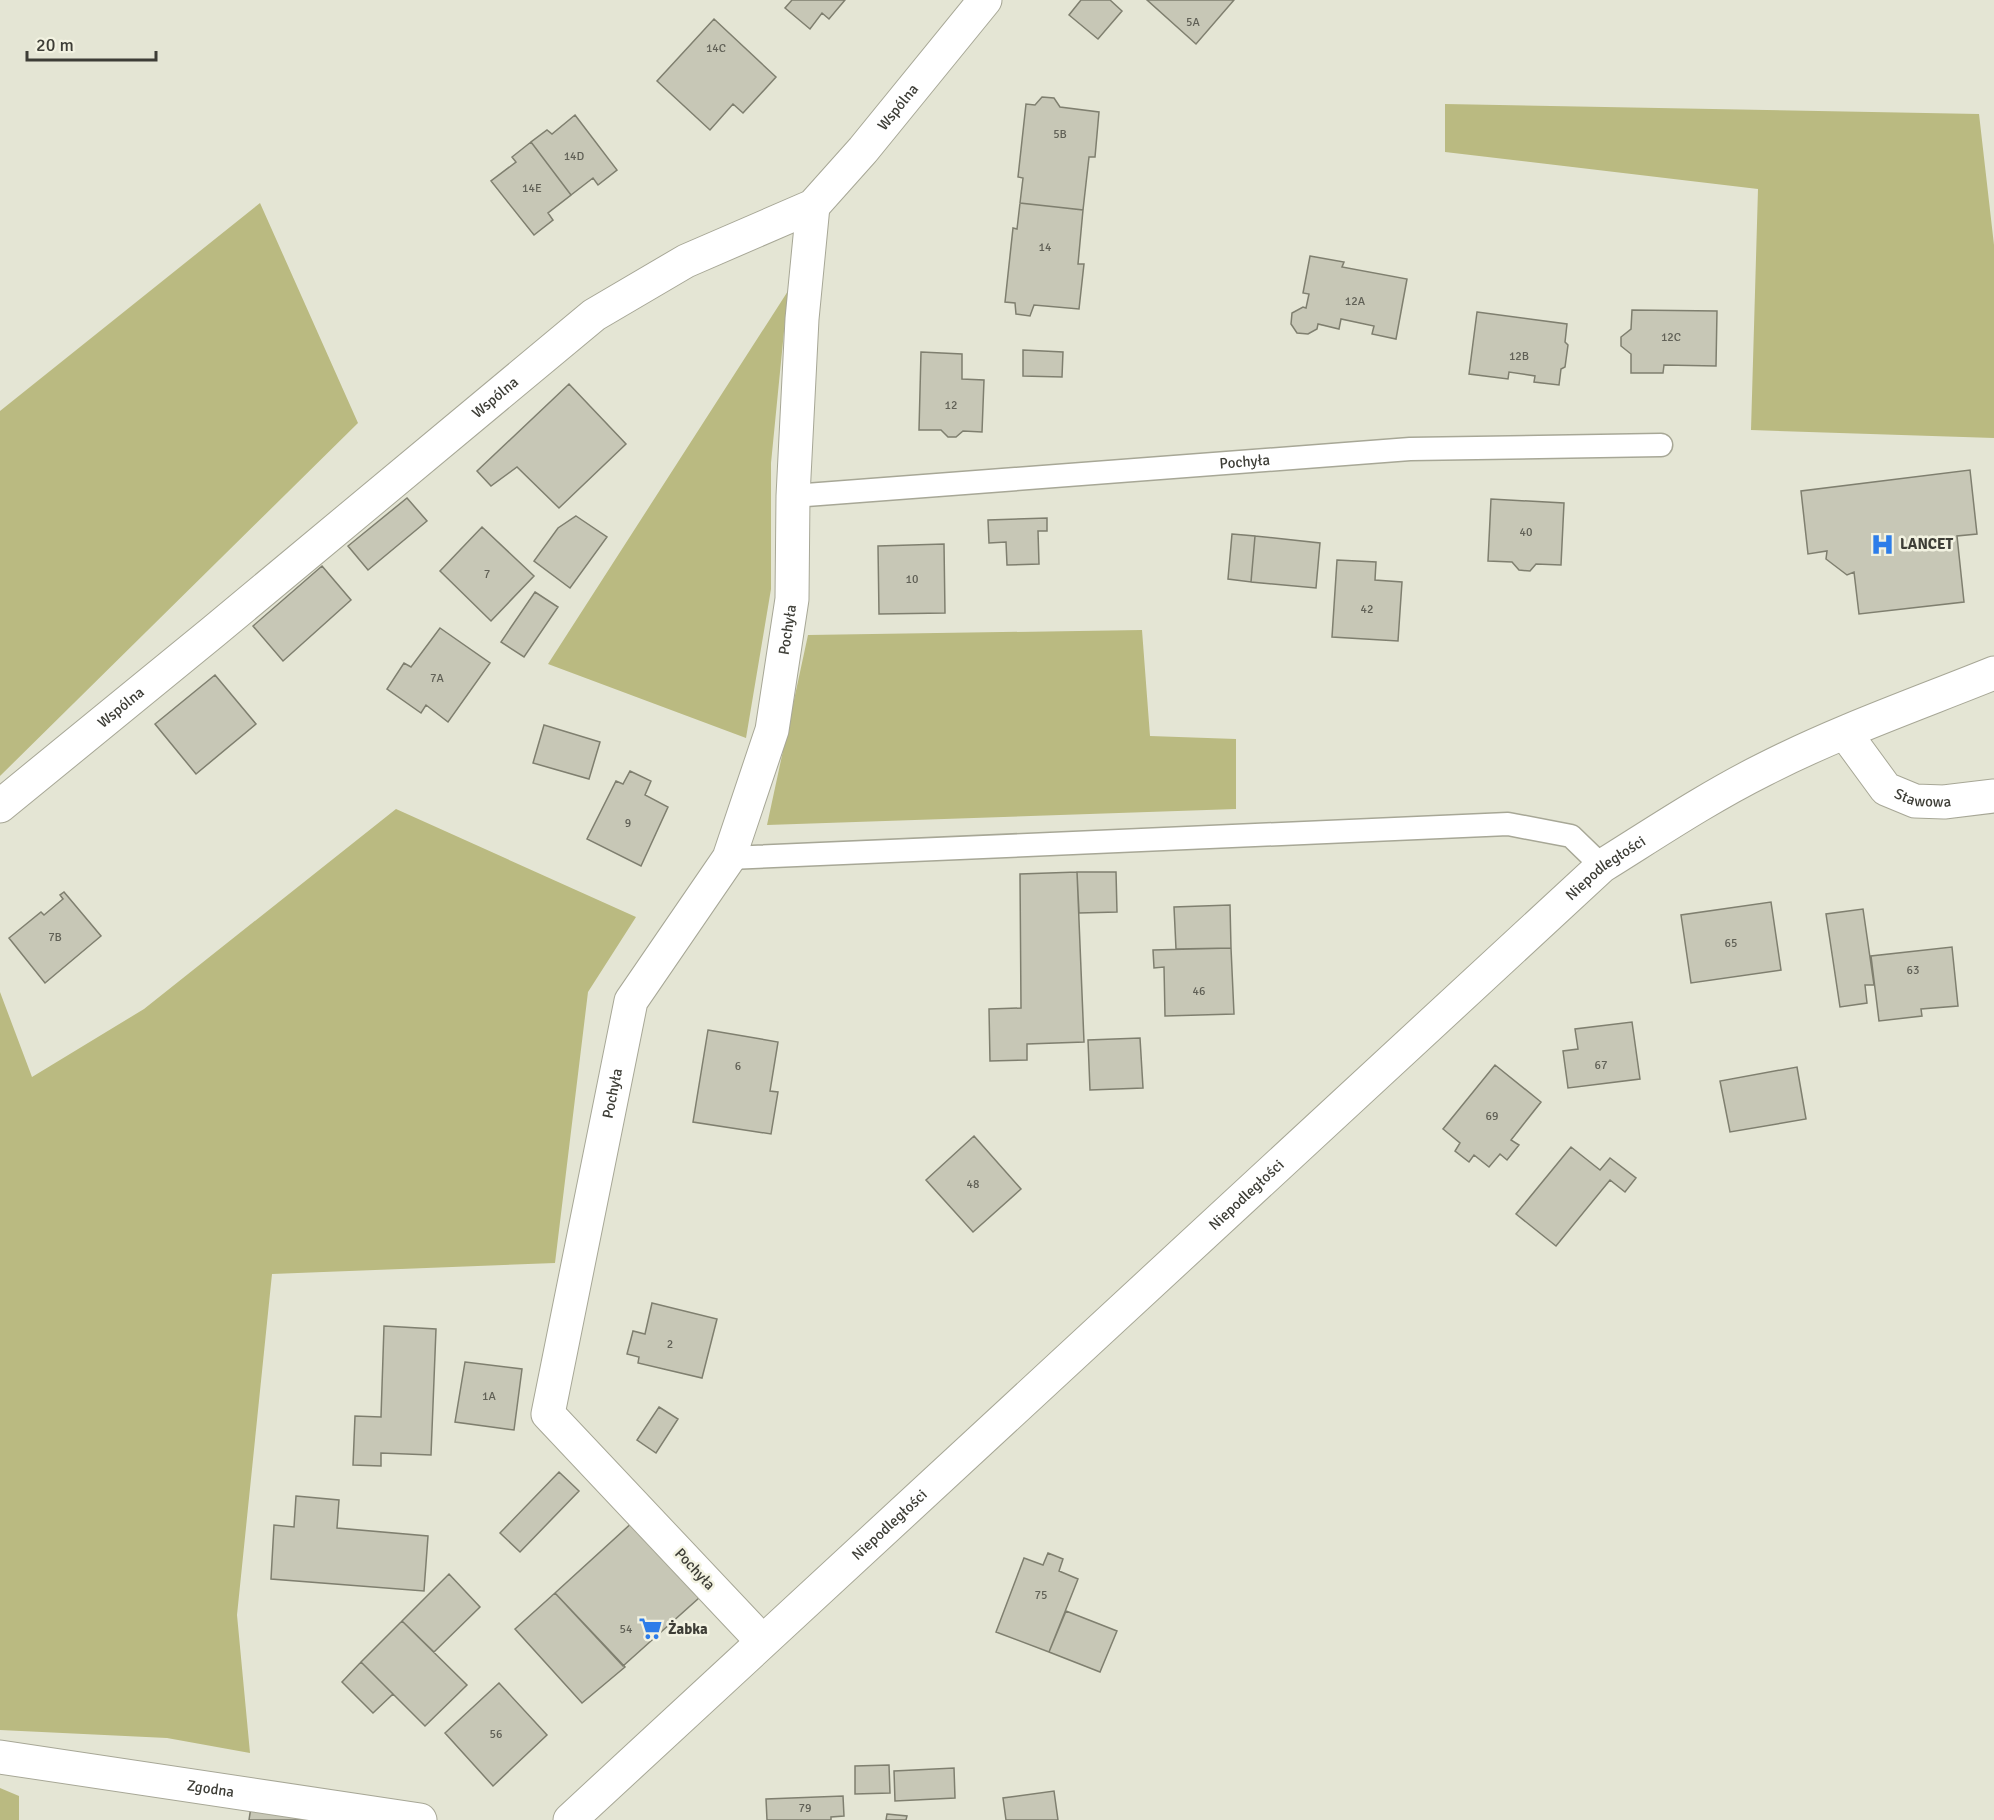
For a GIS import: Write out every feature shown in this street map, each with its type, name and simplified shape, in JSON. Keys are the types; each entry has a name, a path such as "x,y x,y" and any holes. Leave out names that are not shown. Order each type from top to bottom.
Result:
{"street":[{"name":"Wspólna","path":"0,806 594,315 686,261 813,206 863,150 985,0"},
{"name":"Pochyła","path":"762,1641 548,1414 631,1000 729,858 772,730 792,599 793,496 802,319 813,206"},
{"name":"Niepodległości","path":"570,1820 1602,866 1680,817 1763,770 1845,733 1994,673"},
{"name":"Stawowa","path":"1845,733 1886,789 1915,801 1944,802 1994,796"},
{"name":"Zgodna","path":"0,1757 420,1820"}],"lane":[{"name":"Pochyła","path":"793,496 1410,449 1661,445"},
{"path":"729,858 1508,824 1571,836 1602,866"}],"green space":[{"path":"1445,104 1979,114 1994,245 1994,438 1751,430 1758,189 1445,152"},
{"path":"260,203 358,423 0,776 0,411"},
{"path":"788,291 771,463 771,589 746,738 548,664"},
{"path":"1142,630 1150,736 1236,739 1236,809 767,825 808,635"},
{"path":"396,809 636,917 588,992 555,1263 272,1274 237,1615 250,1753 167,1738 0,1730 0,992 32,1077 144,1009"},
{"path":"0,1788 19,1796 19,1820 0,1820"}],"building":[{"path":"792,0 845,0 829,19 822,13 810,29 785,8"},
{"path":"1081,0 1110,0 1122,11 1098,39 1069,15"},
{"path":"1147,0 1234,0 1196,44"},
{"path":"714,19 776,77 743,113 733,104 710,130 657,81"},
{"path":"1042,97 1054,98 1060,107 1099,112 1095,157 1089,157 1083,210 1020,203 1023,178 1018,177 1026,104 1035,105"},
{"path":"575,115 617,170 598,185 593,178 571,195 531,142 547,130 552,134"},
{"path":"531,142 571,195 548,213 553,220 534,235 491,181 516,162 512,157"},
{"path":"1020,203 1083,210 1078,264 1084,264 1079,309 1034,305 1030,316 1016,314 1015,303 1005,302 1013,228 1017,229"},
{"path":"1310,256 1344,262 1342,267 1407,279 1396,339 1372,334 1374,326 1341,319 1339,329 1318,324 1317,329 1308,334 1297,333 1291,324 1292,313 1303,307 1306,308 1309,294 1303,293"},
{"path":"1632,310 1717,311 1716,366 1664,365 1663,373 1631,373 1631,354 1621,346 1621,337 1631,329"},
{"path":"1477,312 1567,324 1565,342 1568,345 1565,367 1561,369 1559,385 1534,382 1535,376 1509,372 1508,379 1469,374"},
{"path":"1023,350 1063,352 1062,377 1023,376"},
{"path":"921,352 962,354 962,379 984,380 982,432 963,431 956,437 948,437 941,430 919,430"},
{"path":"569,384 626,444 559,508 517,467 491,486 477,471"},
{"name":"LANCET","path":"1970,470 1977,534 1957,536 1964,602 1859,614 1854,572 1847,575 1826,559 1827,551 1808,554 1801,491"},
{"path":"407,498 427,521 368,570 348,546"},
{"path":"1491,499 1564,503 1561,565 1536,564 1530,571 1519,570 1512,562 1488,561"},
{"path":"576,516 607,537 570,588 534,561 558,528"},
{"path":"1047,518 1047,531 1038,531 1039,564 1007,565 1006,542 989,543 988,520"},
{"path":"482,527 534,576 491,621 440,571"},
{"path":"1232,534 1255,536 1251,582 1228,579"},
{"path":"1255,536 1320,543 1316,588 1251,582"},
{"path":"944,544 945,613 879,614 878,546"},
{"path":"1337,560 1376,562 1375,580 1402,582 1398,641 1332,637"},
{"path":"322,566 351,600 283,661 253,626"},
{"path":"535,592 558,607 524,657 501,642"},
{"path":"440,628 490,663 448,722 426,705 421,713 387,689 404,663 411,667"},
{"path":"215,675 256,724 196,774 155,724"},
{"path":"544,725 600,742 589,779 533,763"},
{"path":"630,771 651,781 645,795 668,807 641,866 587,839 616,781 623,784"},
{"path":"1077,872 1084,1042 1027,1044 1027,1060 990,1061 989,1009 1021,1008 1020,874"},
{"path":"1077,872 1116,872 1117,912 1079,913"},
{"path":"64,892 101,936 45,983 9,938 41,912 44,915 63,899 60,895"},
{"path":"1771,902 1781,970 1691,983 1681,915"},
{"path":"1230,905 1231,948 1176,949 1174,907"},
{"path":"1863,909 1874,985 1865,985 1867,1003 1840,1007 1826,914"},
{"path":"1952,947 1958,1006 1921,1009 1922,1016 1879,1021 1871,956"},
{"path":"1231,948 1234,1014 1165,1016 1164,967 1154,968 1153,950"},
{"path":"1632,1022 1640,1079 1568,1088 1563,1051 1578,1049 1575,1029"},
{"path":"708,1030 778,1042 770,1091 778,1092 771,1134 693,1122"},
{"path":"1140,1038 1143,1088 1090,1090 1088,1040"},
{"path":"1495,1065 1541,1102 1511,1140 1519,1145 1507,1160 1500,1154 1489,1167 1474,1155 1469,1162 1455,1151 1460,1143 1443,1129"},
{"path":"1797,1067 1806,1119 1730,1132 1720,1081"},
{"path":"974,1136 1021,1189 973,1232 926,1180"},
{"path":"1571,1147 1600,1170 1610,1158 1636,1178 1625,1192 1610,1180 1556,1246 1516,1214"},
{"path":"652,1303 717,1319 702,1378 638,1363 639,1357 627,1354 633,1331 645,1334"},
{"path":"384,1326 436,1329 431,1455 381,1453 381,1466 353,1465 355,1416 381,1417"},
{"path":"465,1362 522,1369 514,1430 455,1422"},
{"path":"659,1407 678,1419 656,1453 637,1440"},
{"path":"559,1472 579,1491 520,1552 500,1533"},
{"path":"296,1496 339,1500 337,1528 428,1536 424,1591 271,1579 274,1525 294,1527"},
{"path":"635,1520 709,1589 623,1666 555,1593"},
{"path":"1048,1553 1063,1559 1059,1571 1078,1579 1049,1652 996,1632 1024,1558 1043,1565"},
{"path":"449,1574 480,1607 434,1652 402,1621"},
{"path":"555,1593 625,1667 582,1703 515,1629"},
{"path":"1066,1611 1117,1631 1100,1672 1049,1652"},
{"path":"402,1621 467,1685 425,1726 361,1662"},
{"path":"361,1662 393,1694 373,1713 342,1682"},
{"path":"499,1683 547,1735 493,1786 445,1733"},
{"path":"889,1765 890,1793 855,1794 855,1766"},
{"path":"954,1768 955,1798 895,1801 894,1771"},
{"path":"1054,1791 1058,1820 1006,1820 1003,1798"},
{"path":"843,1796 844,1816 831,1817 831,1820 767,1820 766,1799"},
{"path":"251,1807 317,1820 249,1820"},
{"path":"887,1814 907,1816 906,1820 886,1820"}],"place":[{"name":"LANCET","path":"1882,544"},
{"name":"Żabka","path":"650,1629"}]}
